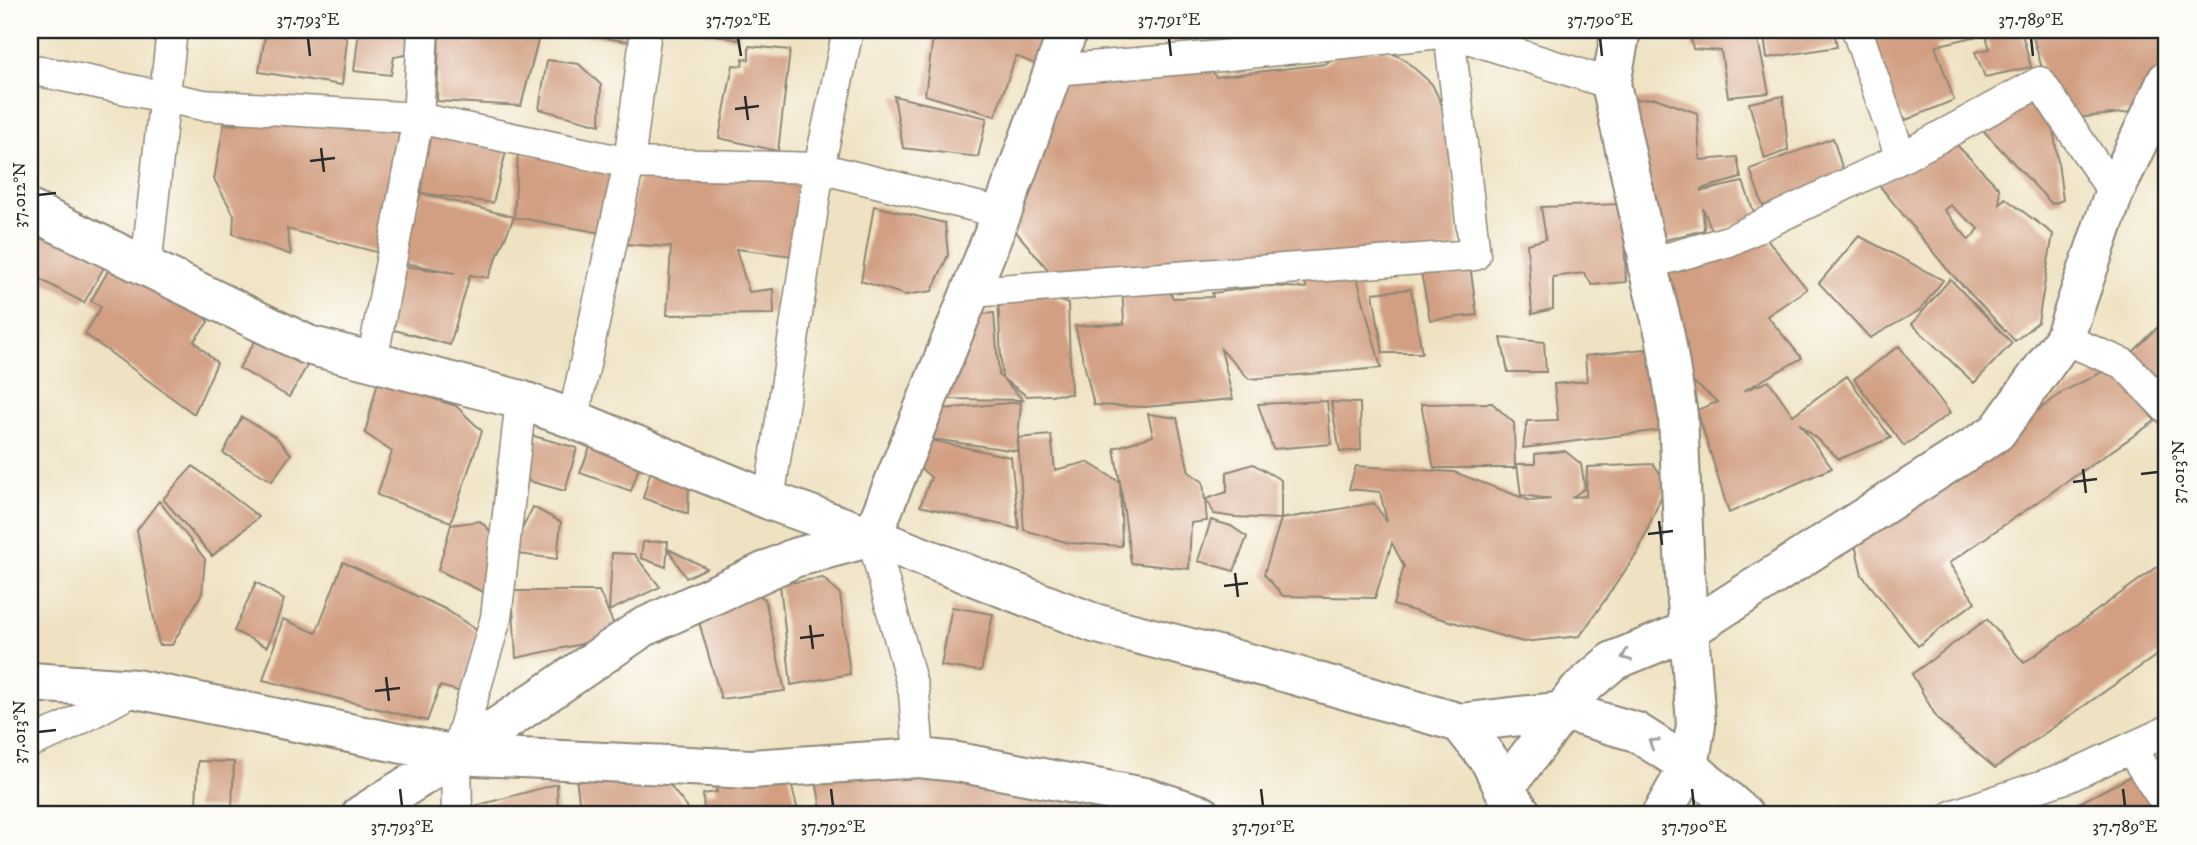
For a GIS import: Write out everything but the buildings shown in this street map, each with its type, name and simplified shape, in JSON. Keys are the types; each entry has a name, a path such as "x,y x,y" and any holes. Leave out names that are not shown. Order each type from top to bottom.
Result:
{"street":[{"path":"146,267 172,30"},
{"path":"372,362 418,118 424,30"},
{"path":"573,419 629,163 646,30"},
{"path":"769,500 818,168 848,30"},
{"path":"919,758 914,692 872,537 1002,214 1068,30"},
{"path":"1621,30 1611,85 1648,256 1647,264 1665,335 1678,415 1696,725 1689,766 1661,815"},
{"path":"1857,30 1902,158"},
{"path":"1054,70 1449,32 1611,85"},
{"path":"971,292 1475,255 1449,32"},
{"path":"30,69 203,105 418,118 629,163 818,168 1002,214"},
{"path":"1647,264 1729,241 1902,158 2040,82 2114,194"},
{"path":"1513,802 1578,691 1613,660 1689,630 1997,432 2064,339 2114,194 2165,90"},
{"path":"30,210 308,345 521,400 769,500 1094,623 1287,673 1460,723 1564,711 1636,732 1689,766 1744,815"},
{"path":"2064,339 2124,364 2167,409"},
{"path":"457,815 456,755 496,618 521,400"},
{"path":"361,815 456,755 642,628 794,558 872,537"},
{"path":"30,682 135,689 456,755 751,769 919,758 957,762 1149,798 1202,815"},
{"path":"30,742 62,729 135,689"},
{"path":"1460,723 1490,761 1513,802"},
{"path":"1954,815 2068,777 2167,731"},
{"path":"2130,748 2167,805"}]}
